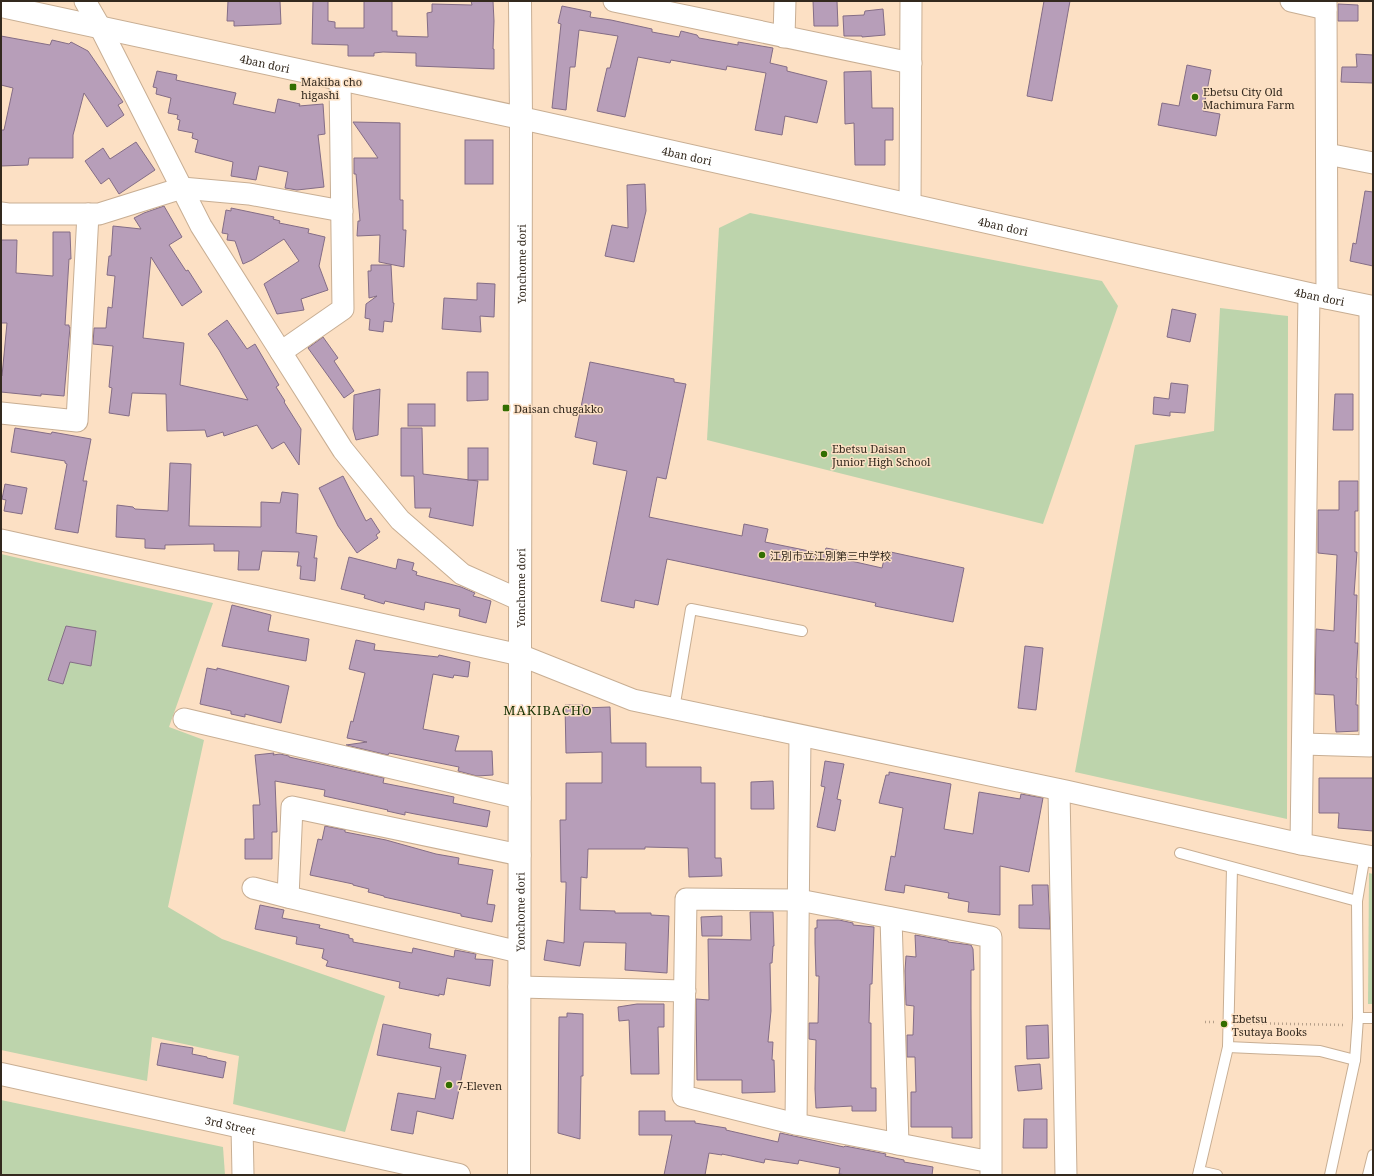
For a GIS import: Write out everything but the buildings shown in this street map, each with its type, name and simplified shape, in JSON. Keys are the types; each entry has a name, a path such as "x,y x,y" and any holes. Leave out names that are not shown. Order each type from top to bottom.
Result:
{"street":[{"path":"85,1 100,27 201,226 343,450 400,520 462,574 520,600"},
{"name":"Yonchome dori","path":"519,1175 520,1"},
{"path":"614,1 657,6 784,36 911,63"},
{"path":"784,36 785,1"},
{"path":"910,205 911,1"},
{"path":"1291,1 1326,5 1327,154 1318,296 1301,844"},
{"name":"4ban dori","path":"1,6 521,118 1372,307"},
{"path":"281,352 344,309 340,79"},
{"path":"1327,154 1373,163"},
{"path":"1,213 99,214 182,188 249,194 342,211"},
{"path":"1,413 77,421 88,214"},
{"path":"1303,744 1370,746 1372,307"},
{"path":"1,540 520,655 633,700 1059,790 1301,844 1369,856"},
{"path":"184,719 520,798"},
{"path":"796,1124 800,736"},
{"path":"1059,790 1066,1175"},
{"path":"288,897 292,807 520,854"},
{"path":"253,888 519,952"},
{"path":"686,899 798,900 991,937 991,1169 898,1144 796,1124 683,1096 686,899"},
{"path":"891,918 898,1144"},
{"path":"519,987 685,991"},
{"name":"3rd Street","path":"1,1074 459,1175"},
{"path":"242,1127 243,1175"}],"lane":[{"path":"674,709 691,609 802,631"},
{"path":"1180,853 1357,901"},
{"path":"1330,1175 1355,1060 1358,1022 1357,901 1369,856"},
{"path":"1217,1175 1199,1173 1228,1047 1232,868"},
{"path":"1358,1022 1373,1018"},
{"path":"1228,1047 1320,1051 1355,1060"},
{"path":"1368,1175 1373,1156"}],"path":[{"path":"1205,1022 1358,1022"}],"green space":[{"path":"750,213 1102,281 1118,306 1043,524 707,440 719,228"},
{"path":"1220,308 1288,316 1287,819 1075,772 1135,445 1214,431"},
{"path":"1,554 213,603 169,727 204,740 168,907 222,939 385,996 345,1132 233,1104 239,1056 152,1037 147,1081 1,1050"},
{"path":"1369,873 1373,874 1373,1004 1368,1004"},
{"path":"1,1100 223,1147 225,1175 1,1175"}],"place":[{"name":"Makiba cho higashi","path":"293,87"},
{"name":"Ebetsu City Old Machimura Farm","path":"1195,97"},
{"name":"Daisan chugakko","path":"506,408"},
{"name":"Ebetsu Daisan Junior High School","path":"824,454"},
{"name":"江別市立江別第三中学校","path":"762,555"},
{"name":"Ebetsu Tsutaya Books","path":"1224,1024"},
{"name":"7-Eleven","path":"449,1085"}],"district":[{"name":"MAKIBACHO","path":"548,710"}]}
